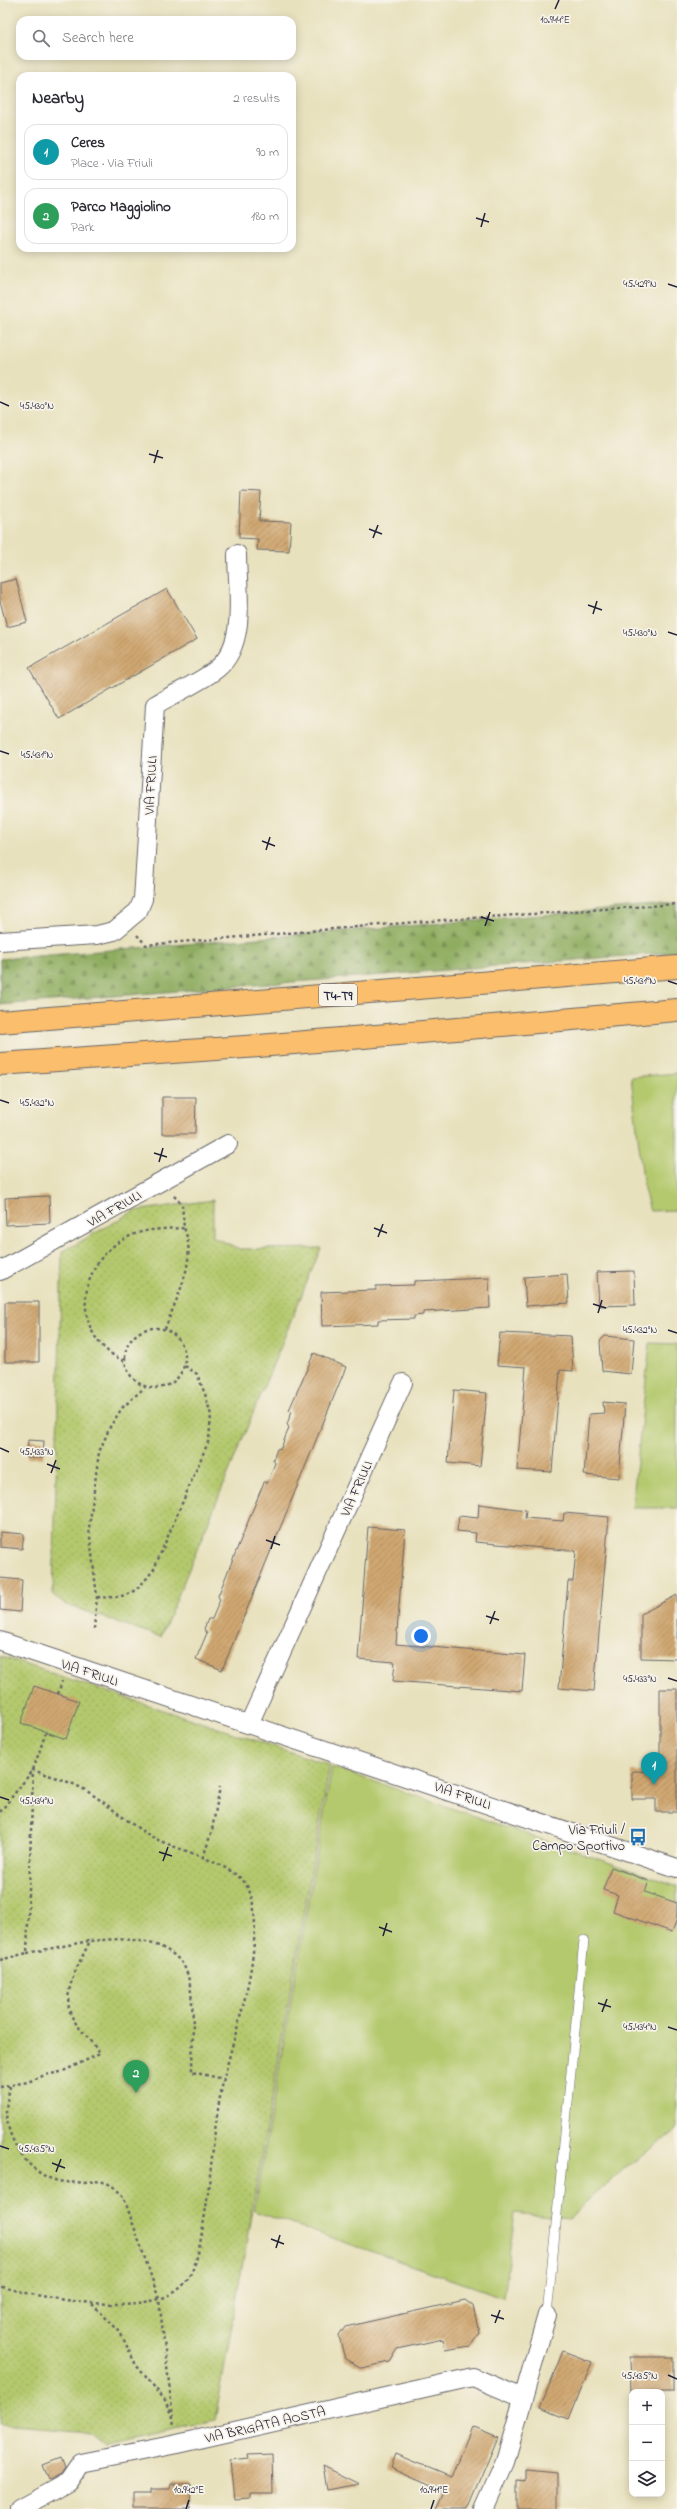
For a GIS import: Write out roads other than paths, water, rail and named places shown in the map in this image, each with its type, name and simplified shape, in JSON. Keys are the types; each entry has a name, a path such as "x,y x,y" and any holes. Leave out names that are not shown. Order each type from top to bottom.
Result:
{"highway":[{"name":"T4-T9","path":"0,1022 677,967"},
{"path":"0,1064 259,1046 677,1010"}],"street":[{"name":"VIA FRIULI","path":"0,941 97,935 114,930 126,923 138,911 143,899 154,704 218,668 228,655 238,624 237,554"},
{"name":"VIA FRIULI","path":"0,1272 49,1246 228,1144"},
{"name":"VIA FRIULI","path":"249,1724 403,1383"},
{"name":"VIA FRIULI","path":"0,1641 677,1868"},
{"path":"484,2509 505,2462 547,2315"},
{"name":"VIA BRIGATA AOSTA","path":"19,2509 68,2482 81,2463 177,2444 473,2377 523,2398"}],"lane":[{"path":"547,2315 584,1940"}],"place":[{"name":"Ceres","path":"654,1785"},
{"name":"Via Friuli / Campo Sportivo","path":"638,1837"},
{"name":"Parco Maggiolino","path":"136,2093"}]}
